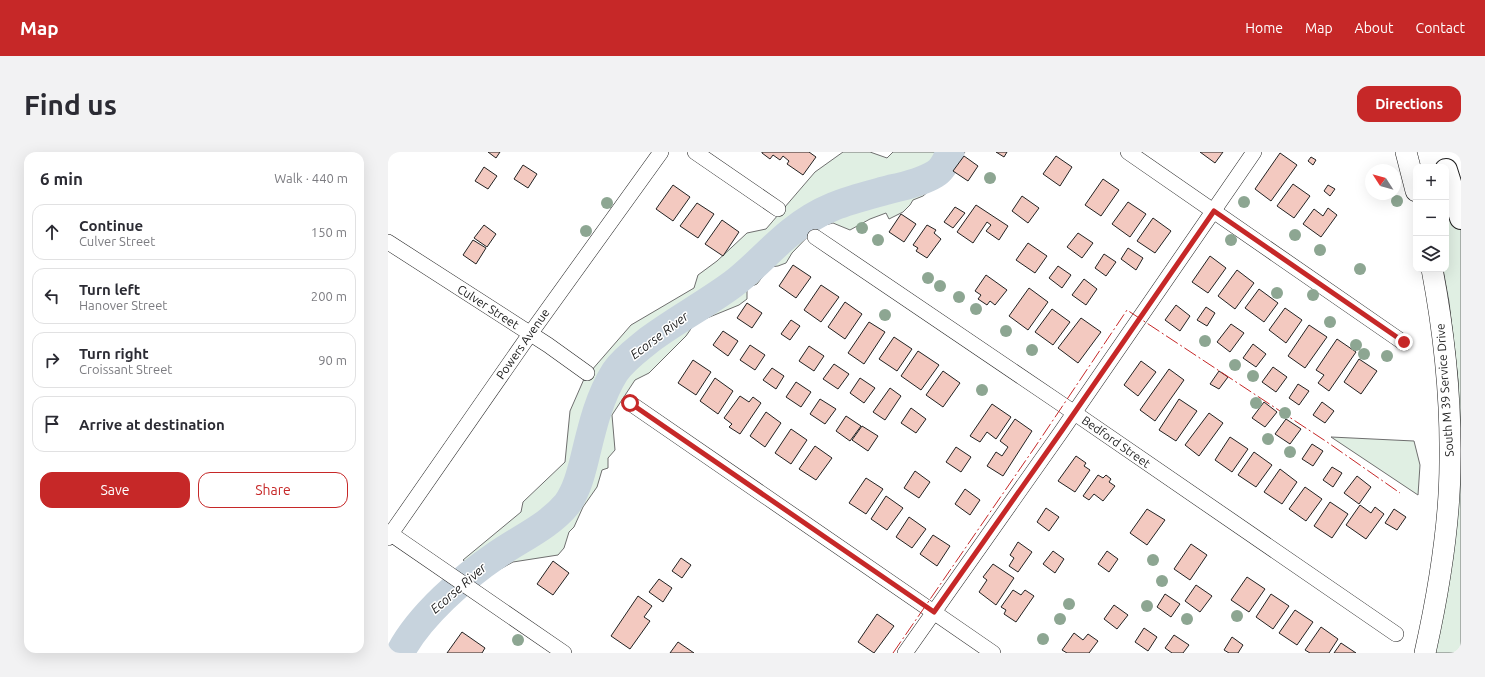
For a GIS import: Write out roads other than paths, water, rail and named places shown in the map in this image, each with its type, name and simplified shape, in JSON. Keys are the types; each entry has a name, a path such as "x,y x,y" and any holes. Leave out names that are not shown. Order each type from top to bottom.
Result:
{"highway":[{"path":"1440,152 1444,164"},
{"path":"1449,180 1461,218"}],"main road":[{"path":"1406,152 1413,179"},
{"name":"South M 39 Service Drive","path":"1425,653 1437,594 1444,548 1449,501 1450,462 1450,423 1447,386 1441,328 1432,272"}],"street":[{"name":"Powers Avenue","path":"389,535 530,334 661,152"},
{"path":"696,152 778,209"},
{"path":"1128,152 1404,342"},
{"path":"905,653 1074,413 1254,152"},
{"name":"Bedford Street","path":"815,237 1396,634"},
{"name":"Culver Street","path":"388,242 530,334 587,373"},
{"path":"630,403 993,653"},
{"path":"389,535 443,569 564,653"}],"waterway":[{"name":"Ecorse River","path":"400,653 408,639 430,611 443,598 485,563 552,519 567,504 582,469 600,402 615,372 627,359 649,340 733,284 784,238 815,215 838,204 930,177 938,172 946,161 950,152"}]}
